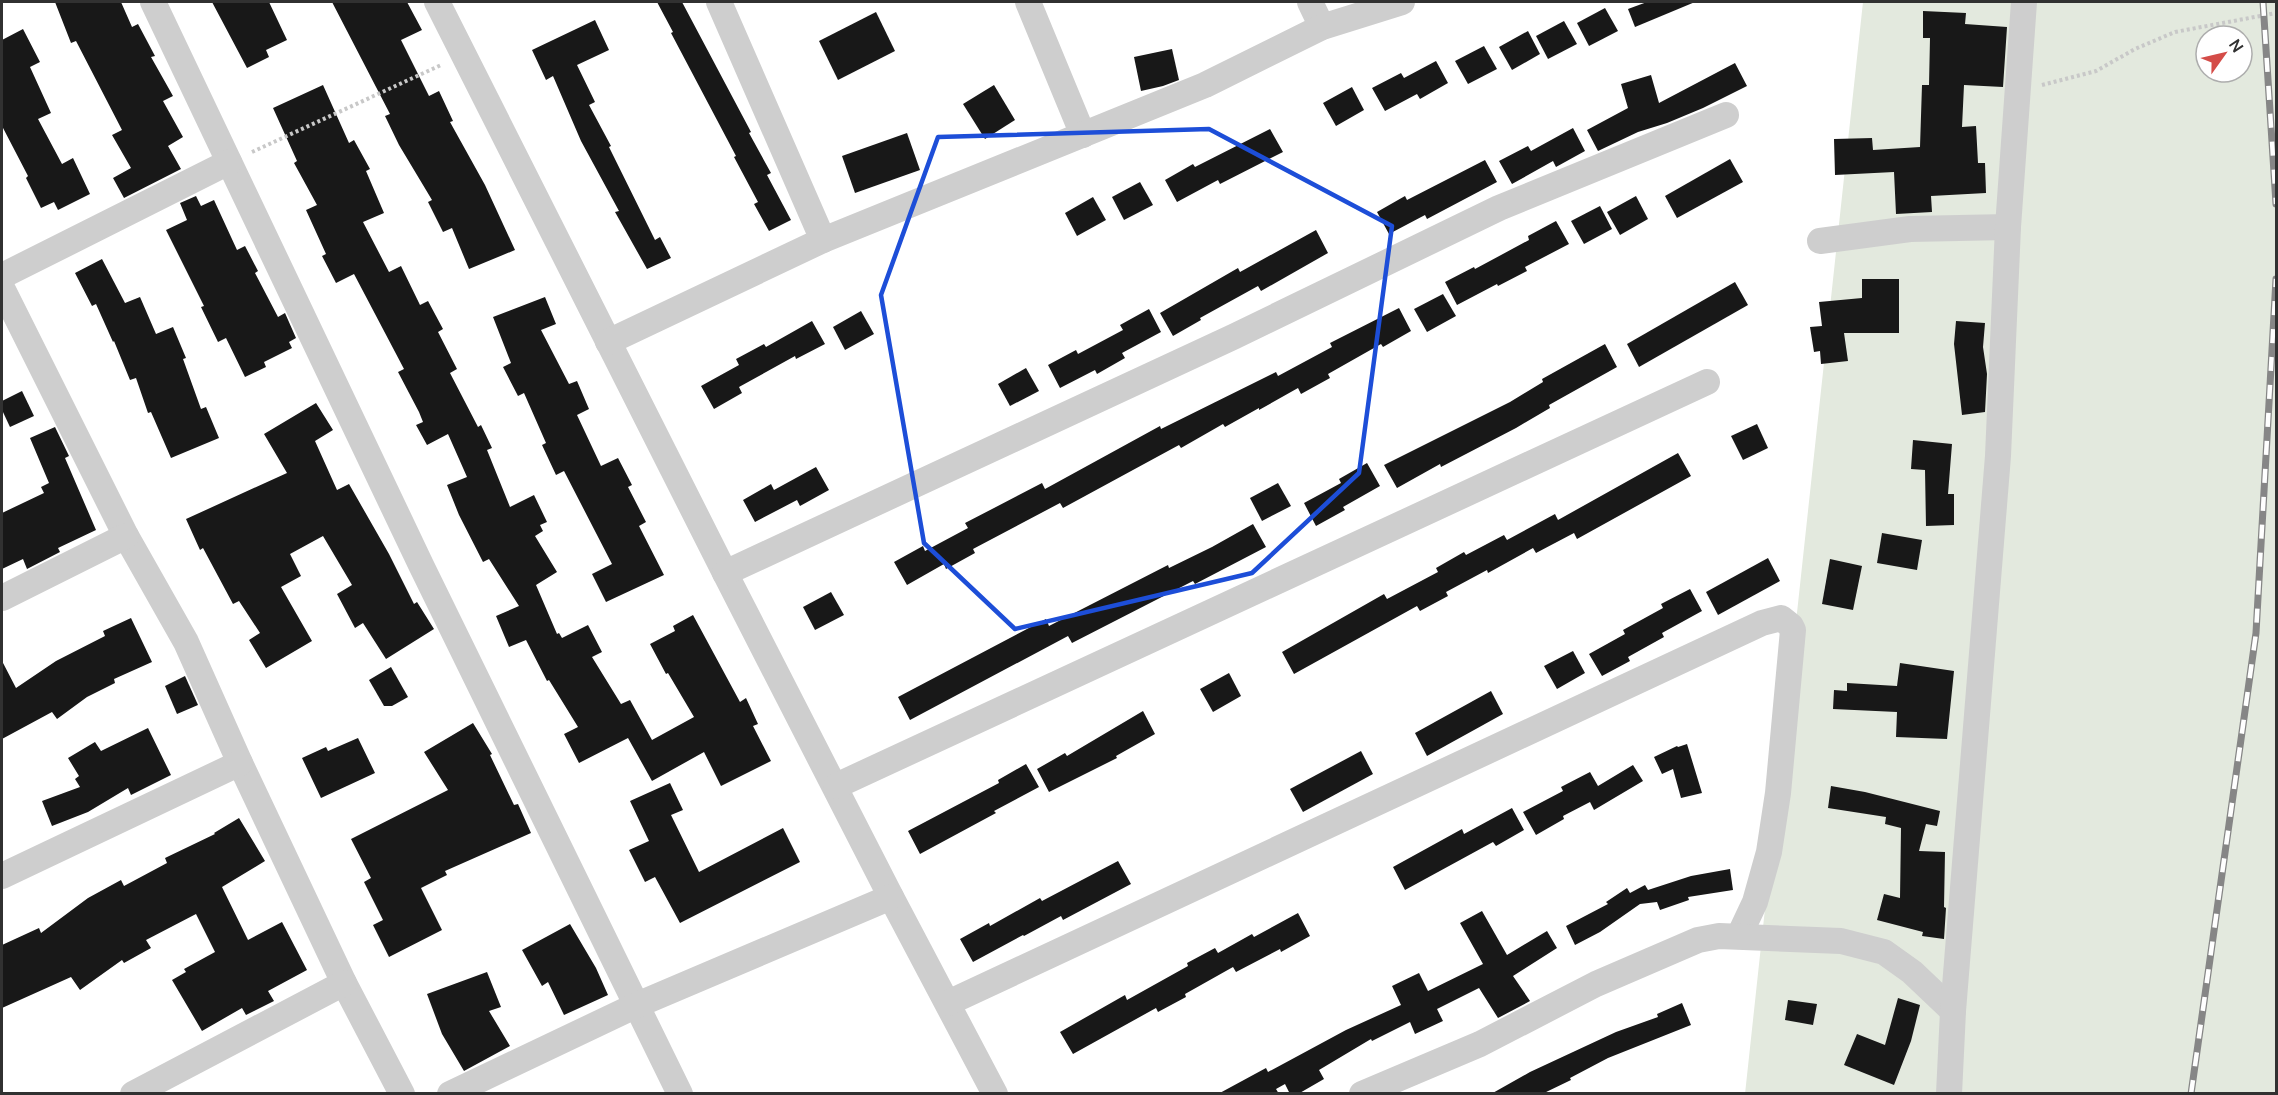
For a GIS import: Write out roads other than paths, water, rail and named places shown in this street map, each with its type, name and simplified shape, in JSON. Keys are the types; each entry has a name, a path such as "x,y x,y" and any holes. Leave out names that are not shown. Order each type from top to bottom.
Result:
{"street":[{"path":"153,2 421,565 680,1094"},
{"path":"437,2 725,573 995,1094"},
{"path":"719,2 823,240"},
{"path":"1028,2 1083,135"},
{"path":"1310,2 1322,27"},
{"path":"608,342 823,240 1205,85 1322,27 1402,2"},
{"path":"1949,1094 1953,1011 1998,456 2008,227 2024,2"},
{"path":"725,573 1233,337 1499,208 1725,115"},
{"path":"2,276 229,162"},
{"path":"1820,241 1910,229 2008,227"},
{"path":"2,288 10,329 186,642 240,763 345,983 402,1094"},
{"path":"836,786 1707,382"},
{"path":"2,598 126,536"},
{"path":"948,1003 1762,623 1781,618 1793,630 1778,793 1769,852 1755,902 1739,936"},
{"path":"2,876 240,763"},
{"path":"450,1094 637,1005 891,897"},
{"path":"1362,1094 1480,1044 1596,984 1688,944 1719,936 1841,941 1884,952 1912,972 1953,1011"},
{"path":"133,1094 345,983"}],"railway":[{"path":"2263,2 2276,204"},
{"path":"2191,1094 2256,633 2276,279"}]}
